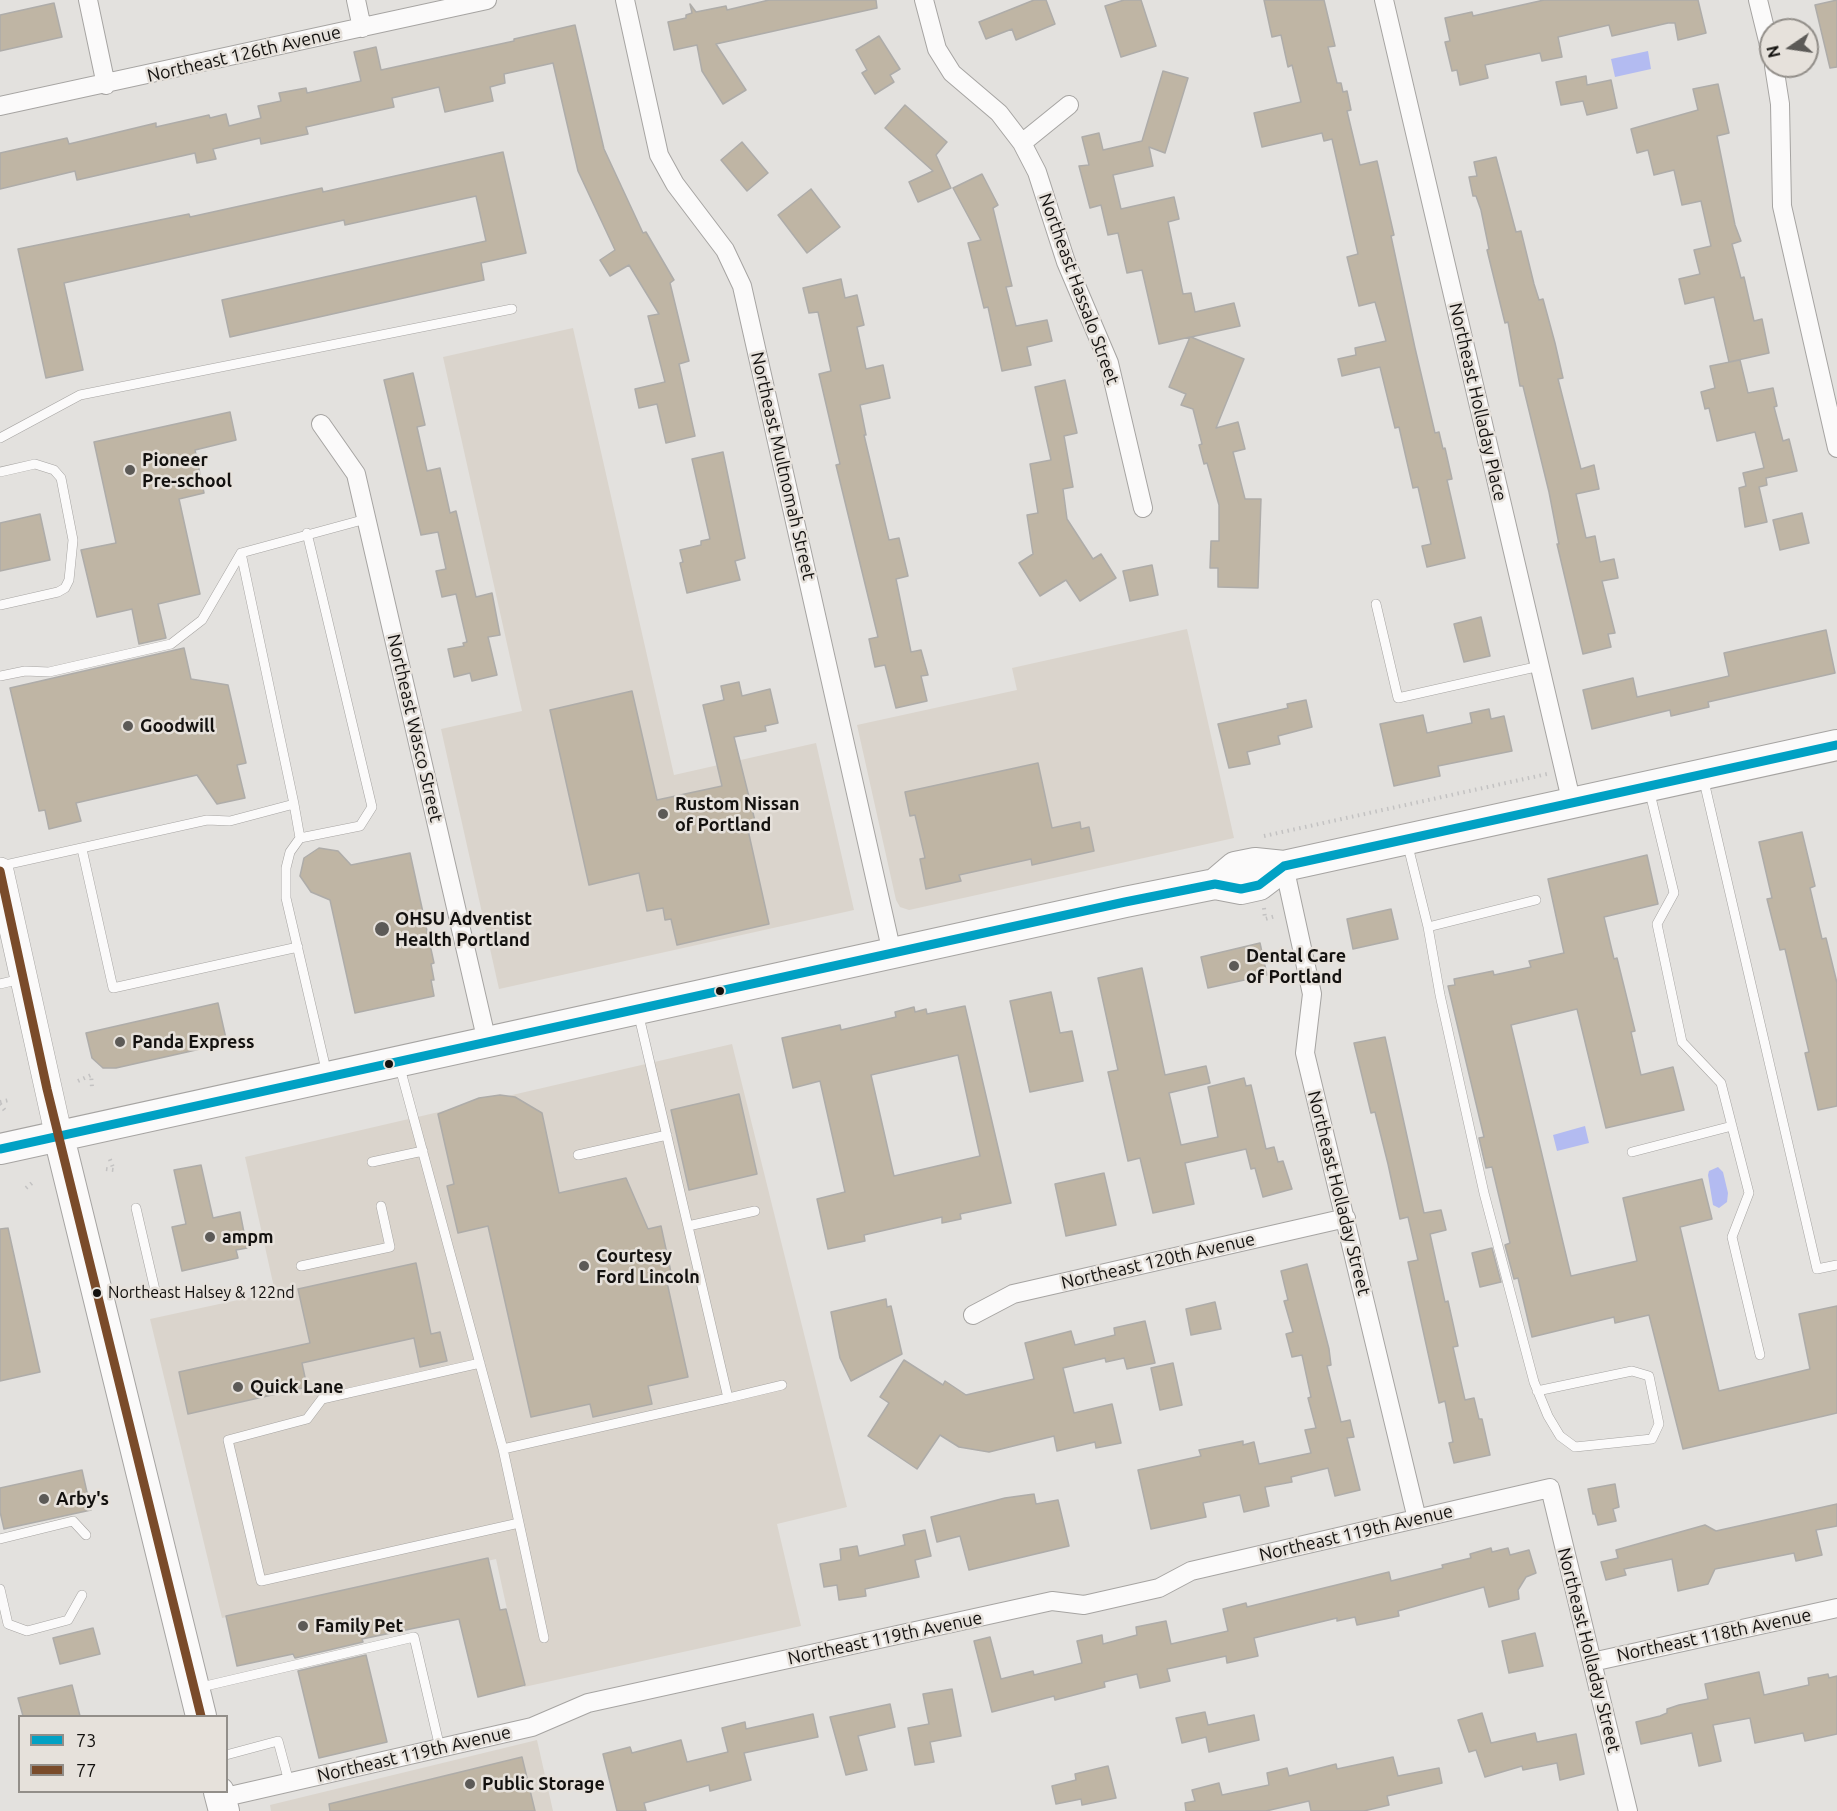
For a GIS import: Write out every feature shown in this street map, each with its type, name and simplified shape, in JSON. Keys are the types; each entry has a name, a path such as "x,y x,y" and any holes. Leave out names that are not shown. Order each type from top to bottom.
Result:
{"main road":[{"path":"0,1149 1215,884 1241,889 1259,885 1284,866 1837,745"},
{"path":"0,871 12,981 59,1137 198,1702"}],"street":[{"path":"88,0 106,85"},
{"path":"356,0 362,27"},
{"name":"Northeast 126th Avenue","path":"0,106 106,85 487,0"},
{"name":"Northeast Multnomah Street","path":"625,0 659,155 675,184 725,250 742,286 892,954"},
{"name":"Northeast Hassalo Street","path":"924,0 937,49 951,73 999,113 1022,143 1037,172 1066,262 1108,363 1143,508"},
{"name":"Northeast Holladay Place","path":"1384,0 1572,804"},
{"path":"1758,0 1762,18"},
{"path":"1776,78 1780,104 1782,206 1837,448"},
{"path":"1022,143 1069,105"},
{"name":"Northeast Wasco Street","path":"321,424 356,474 487,1042"},
{"name":"Northeast Holladay Street","path":"1284,866 1312,994 1305,1053 1417,1519"},
{"name":"Northeast 120th Avenue","path":"974,1315 1013,1294 1346,1218"},
{"name":"Northeast Holladay Street","path":"1550,1488 1628,1811"},
{"name":"Northeast 119th Avenue","path":"222,1800 289,1782 532,1727 588,1703 1052,1601 1084,1605 1159,1588 1191,1571 1550,1488"},
{"name":"Northeast 118th Avenue","path":"1592,1662 1837,1608"}],"lane":[{"path":"0,438 80,395 512,309"},
{"path":"0,472 35,464 54,470 61,478 73,540 69,580 65,588 58,592 0,605"},
{"path":"0,676 25,671 49,672 171,644 202,620 241,553 366,519"},
{"path":"308,533 372,807 360,826 300,838 290,852 286,868 286,898 328,1077"},
{"path":"241,553 300,838"},
{"path":"1376,604 1398,698 1540,666"},
{"path":"1703,775 1817,1269 1837,1264"},
{"path":"1648,787 1674,893 1657,924 1682,1042 1721,1083 1749,1193 1732,1237 1760,1356"},
{"path":"0,866 207,820 230,821 294,804"},
{"path":"1406,840 1428,927 1440,995 1484,1193 1538,1391 1548,1416 1560,1436 1575,1447 1652,1439 1659,1424 1649,1376 1632,1371 1538,1391"},
{"path":"82,849 113,988 298,947"},
{"path":"1428,927 1536,900"},
{"path":"637,1009 728,1398"},
{"path":"398,1062 503,1449 544,1638"},
{"path":"1632,1152 1732,1126"},
{"path":"578,1155 667,1135"},
{"path":"372,1162 423,1151"},
{"path":"302,1266 390,1247 381,1206"},
{"path":"136,1208 155,1290"},
{"path":"688,1226 755,1211"},
{"path":"480,1363 322,1399 307,1419 228,1440 261,1581 519,1523"},
{"path":"503,1449 782,1385"},
{"path":"0,1539 73,1521 86,1535"},
{"path":"0,1589 8,1624 27,1630 68,1620 82,1595"},
{"path":"198,1702 414,1637 440,1748"},
{"path":"228,1754 278,1741 289,1782"}],"path":[{"path":"1260,837 1565,770"},
{"path":"1263,908 1265,919 1278,916"},
{"path":"78,1081 91,1075 92,1087"},
{"path":"6,1112 0,1103 9,1100"},
{"path":"106,1169 114,1170 110,1157"},
{"path":"26,1188 32,1183"}],"shaded area":[{"path":"573,328 674,775 816,743 854,910 499,989 441,729 522,711 443,357"},
{"path":"1187,629 1234,838 909,910 900,907 896,900 857,725 1017,690 1012,668"},
{"path":"732,1044 847,1507 777,1524 801,1626 524,1687 496,1559 222,1618 150,1319 275,1292 245,1157"},
{"path":"537,1740 553,1811 271,1811 270,1805"}],"water":[{"path":"1648,51 1651,69 1615,77 1611,59"},
{"path":"1585,1126 1589,1143 1557,1151 1553,1135"},
{"path":"1718,1167 1723,1172 1728,1193 1727,1202 1719,1208 1713,1205 1708,1175 1709,1171"}],"building":[{"path":"769,0 876,0 877,8 716,44 746,90 723,104 702,71 697,45 674,50 668,22 686,18 686,15 692,13 690,4 696,12 726,6 727,10"},
{"path":"1034,0 1046,0 1055,24 1016,40 1012,29 986,39 979,22"},
{"path":"1124,0 1141,0 1156,46 1121,57 1105,6"},
{"path":"1264,0 1324,0 1335,46 1328,47 1337,83 1341,83 1343,92 1347,91 1351,110 1347,111 1360,165 1377,161 1394,235 1391,236 1435,433 1439,432 1443,449 1445,448 1452,479 1447,480 1465,558 1427,567 1422,546 1431,544 1418,487 1413,488 1399,427 1395,428 1380,367 1342,376 1338,359 1356,355 1355,348 1386,341 1375,302 1359,306 1347,257 1358,254 1332,139 1324,141 1322,133 1262,147 1254,113 1301,102 1292,65 1288,67 1281,35 1272,37"},
{"path":"1544,0 1698,0 1706,33 1678,40 1675,23 1668,23 1612,36 1609,25 1558,37 1562,57 1542,61 1540,53 1485,65 1488,78 1460,85 1457,70 1452,71 1445,42 1450,41 1445,18 1472,12 1473,16"},
{"path":"1837,0 1837,67 1830,68 1815,5"},
{"path":"54,3 62,37 0,51 0,15"},
{"path":"575,25 604,149 643,233 646,232 674,280 670,283 689,361 679,364 695,436 666,443 657,404 639,408 635,389 665,382 648,316 659,314 629,265 610,276 600,260 615,250 578,171 553,63 504,74 505,83 490,87 493,101 445,112 439,87 392,98 394,107 306,127 308,134 261,144 260,138 213,149 216,159 197,163 195,153 77,180 75,171 0,189 0,153 67,138 69,144 156,123 156,127 209,115 210,118 226,114 229,126 261,118 258,106 281,101 279,93 306,88 307,93 361,81 354,52 376,47 381,70 514,41 514,39"},
{"path":"879,36 900,69 890,75 894,82 875,94 862,73 867,70 856,50"},
{"path":"1163,71 1188,78 1165,153 1149,147 1153,166 1113,175 1121,209 1174,197 1179,219 1168,222 1183,294 1191,293 1195,312 1234,303 1240,326 1191,337 1244,359 1216,428 1238,422 1245,449 1233,452 1245,499 1261,499 1258,588 1218,587 1218,568 1210,568 1211,541 1219,541 1219,505 1207,463 1204,464 1199,445 1202,444 1193,409 1181,405 1186,394 1169,387 1190,337 1159,344 1142,270 1127,273 1118,233 1108,235 1101,205 1090,208 1079,166 1089,165 1082,137 1099,133 1103,150 1142,141"},
{"path":"1586,76 1587,85 1611,80 1617,108 1587,115 1583,101 1561,105 1556,82"},
{"path":"1718,84 1729,133 1717,136 1735,225 1741,241 1732,244 1741,278 1744,277 1754,321 1762,319 1769,353 1729,362 1714,297 1685,304 1679,279 1700,274 1694,250 1711,246 1701,201 1682,205 1674,170 1654,175 1648,150 1637,153 1631,129 1698,110 1693,89"},
{"path":"905,105 947,142 936,155 951,188 918,202 909,182 933,171 885,128"},
{"path":"742,142 768,173 747,191 721,160"},
{"path":"503,152 526,253 481,263 484,280 230,337 222,300 486,241 476,196 345,225 344,220 64,283 83,370 46,378 18,249 189,214 190,217 322,188 323,192"},
{"path":"1496,157 1516,232 1521,231 1534,284 1539,300 1543,299 1555,343 1563,378 1558,379 1581,469 1594,465 1599,489 1576,494 1586,538 1595,536 1600,562 1614,559 1618,578 1602,581 1615,633 1608,634 1611,647 1583,654 1557,544 1559,544 1549,492 1523,386 1520,386 1508,322 1505,323 1487,250 1489,249 1481,210 1476,196 1473,196 1469,177 1477,176 1474,162"},
{"path":"982,174 998,205 993,208 1012,286 1006,287 1016,326 1047,320 1052,341 1027,347 1031,365 1002,371 988,307 984,308 968,243 981,240 953,188"},
{"path":"811,189 840,227 807,253 778,215"},
{"path":"841,279 845,298 857,295 864,325 857,327 866,369 883,365 890,398 860,405 866,435 864,435 889,540 899,538 908,576 896,579 911,652 921,650 928,675 921,676 927,701 896,708 885,665 875,667 869,639 878,637 836,465 840,464 819,374 831,371 818,312 809,313 803,288"},
{"path":"1740,360 1748,393 1773,388 1777,406 1774,407 1783,441 1789,439 1797,471 1766,478 1767,485 1759,487 1767,522 1745,527 1739,488 1746,486 1743,473 1764,468 1755,432 1717,441 1709,408 1705,409 1701,392 1715,388 1710,366"},
{"path":"413,373 425,425 417,427 427,471 440,468 450,513 456,511 476,597 492,593 500,635 488,637 497,675 472,681 470,673 454,677 448,649 464,646 463,643 467,642 456,594 442,597 436,571 446,569 438,532 421,535 384,380"},
{"path":"1065,380 1077,433 1064,436 1073,487 1063,489 1067,519 1093,559 1101,554 1116,578 1080,601 1066,580 1040,596 1019,563 1033,554 1027,515 1038,513 1030,464 1051,460 1035,387"},
{"path":"230,412 236,440 195,450 204,493 179,499 200,594 158,604 166,638 139,644 132,609 97,617 81,550 116,543 94,442"},
{"path":"723,452 745,558 735,561 740,580 687,593 680,563 683,562 680,550 701,545 701,541 710,539 692,459"},
{"path":"1802,513 1809,543 1780,550 1773,520"},
{"path":"40,514 50,560 0,571 0,523"},
{"path":"1152,565 1158,595 1130,601 1123,571"},
{"path":"1481,617 1490,656 1464,662 1454,624"},
{"path":"1826,630 1835,673 1708,702 1709,707 1671,716 1670,710 1592,729 1583,690 1633,678 1637,697 1729,676 1724,653"},
{"name":"Goodwill","path":"184,648 191,679 228,685 246,763 237,765 245,798 217,804 197,775 76,803 81,821 49,829 45,810 39,811 10,688"},
{"name":"Rustom Nissan of Portland","path":"739,682 742,696 770,689 778,723 765,726 766,731 734,737 757,829 748,830 769,924 677,945 671,919 665,920 663,908 647,911 639,873 589,885 550,710 632,691 657,800 722,786 703,705 724,700 721,686"},
{"path":"1306,700 1312,727 1278,736 1280,744 1247,752 1250,764 1229,768 1218,724 1288,708 1287,704"},
{"path":"1489,709 1491,719 1504,716 1512,751 1438,766 1440,776 1394,786 1380,724 1423,715 1427,733 1472,723 1470,713"},
{"path":"1038,763 1052,828 1080,822 1081,829 1089,827 1094,851 1032,865 1031,859 959,875 961,881 926,889 920,859 925,858 915,815 910,816 905,792"},
{"path":"1802,832 1815,886 1810,888 1822,939 1826,938 1837,983 1837,1106 1818,1110 1805,1053 1809,1052 1785,949 1780,950 1767,899 1772,898 1759,842"},
{"name":"OHSU Adventist Health Portland","path":"319,848 338,851 351,865 410,853 434,963 431,964 434,980 431,980 434,996 355,1013 330,900 311,892 300,876 304,858"},
{"path":"1647,855 1658,904 1604,917 1635,1031 1631,1032 1641,1075 1673,1067 1684,1110 1606,1128 1577,1009 1511,1025 1571,1276 1637,1261 1623,1198 1702,1179 1712,1219 1680,1227 1719,1391 1810,1369 1799,1314 1837,1306 1837,1413 1683,1449 1649,1315 1615,1323 1614,1317 1532,1337 1518,1278 1514,1279 1505,1245 1510,1243 1492,1167 1486,1168 1479,1138 1484,1137 1448,986 1455,985 1454,979 1493,971 1494,975 1531,967 1529,961 1564,953 1548,879"},
{"path":"1391,909 1398,939 1353,949 1347,919"},
{"name":"Dental Care of Portland","path":"1260,943 1267,975 1208,988 1201,957"},
{"path":"1142,968 1165,1075 1206,1066 1210,1083 1169,1093 1181,1145 1218,1137 1208,1087 1244,1078 1246,1086 1251,1085 1266,1149 1274,1147 1278,1162 1283,1161 1292,1189 1263,1197 1255,1168 1251,1169 1246,1149 1185,1163 1194,1204 1153,1213 1140,1158 1128,1161 1108,1072 1118,1070 1098,978"},
{"path":"1051,992 1060,1033 1072,1031 1083,1081 1030,1092 1010,1001"},
{"path":"218,1003 227,1043 116,1068 103,1068 92,1058 86,1033"},
{"path":"965,1006 1011,1203 960,1214 961,1219 942,1223 942,1217 864,1235 865,1241 828,1249 817,1199 845,1192 820,1081 793,1088 782,1038 840,1025 841,1030 896,1017 895,1012 914,1007 915,1012 926,1009 927,1014","holes":["958,1055 980,1156 894,1176 871,1075"]},
{"path":"1385,1037 1424,1213 1441,1210 1446,1230 1430,1234 1445,1302 1448,1301 1458,1346 1453,1347 1465,1400 1474,1398 1479,1419 1482,1419 1490,1455 1454,1463 1449,1443 1453,1442 1445,1401 1439,1403 1408,1262 1418,1260 1408,1217 1400,1219 1375,1112 1371,1113 1354,1043"},
{"path":"739,1094 757,1174 689,1190 671,1110"},
{"name":"Courtesy Ford Lincoln","path":"500,1095 515,1097 542,1113 559,1193 626,1178 648,1229 661,1226 672,1277 666,1278 688,1377 648,1386 652,1404 593,1417 590,1404 531,1417 488,1226 458,1233 447,1186 454,1184 438,1114 479,1098"},
{"name":"ampm","path":"201,1165 213,1218 240,1212 247,1248 236,1250 238,1258 182,1271 172,1227 186,1224 174,1170"},
{"path":"1104,1173 1116,1225 1066,1236 1055,1184"},
{"path":"8,1228 40,1372 0,1381 0,1229"},
{"path":"1492,1248 1501,1282 1480,1287 1472,1253"},
{"path":"416,1263 431,1334 440,1332 447,1361 420,1367 414,1338 302,1363 307,1387 188,1414 179,1372 310,1343 298,1289"},
{"path":"1307,1264 1329,1349 1331,1365 1327,1366 1341,1422 1350,1420 1354,1437 1347,1438 1360,1490 1335,1496 1328,1468 1291,1477 1292,1482 1265,1487 1269,1506 1244,1512 1240,1495 1203,1503 1206,1517 1151,1529 1138,1470 1201,1456 1199,1450 1243,1441 1243,1445 1254,1442 1259,1464 1311,1453 1305,1430 1316,1428 1308,1398 1311,1397 1302,1355 1292,1357 1286,1334 1293,1332 1284,1301 1288,1300 1281,1271"},
{"path":"886,1299 887,1307 891,1306 902,1354 851,1381 840,1358 831,1312"},
{"path":"1215,1302 1221,1329 1191,1335 1186,1309"},
{"path":"1145,1321 1155,1363 1127,1369 1124,1358 1106,1362 1105,1358 1063,1368 1074,1413 1112,1404 1121,1443 1096,1448 1095,1442 1057,1451 1054,1436 989,1452 959,1447 940,1435 917,1469 868,1436 889,1403 880,1397 904,1360 943,1385 945,1381 966,1395 1034,1379 1025,1343 1071,1331 1075,1345 1115,1335 1114,1328"},
{"path":"1173,1363 1182,1405 1160,1410 1151,1368"},
{"name":"Arby's","path":"82,1470 91,1510 4,1529 0,1512 0,1488"},
{"path":"1615,1484 1619,1507 1613,1509 1616,1521 1598,1525 1595,1514 1593,1514 1588,1489"},
{"path":"1034,1494 1036,1504 1058,1500 1069,1546 969,1570 960,1536 937,1542 931,1517 1005,1498"},
{"path":"1837,1504 1837,1526 1816,1530 1822,1555 1796,1561 1794,1553 1715,1569 1708,1584 1678,1591 1672,1559 1624,1569 1626,1575 1606,1580 1601,1562 1618,1558 1616,1550 1705,1525 1716,1531"},
{"path":"925,1530 931,1556 915,1560 919,1577 865,1589 866,1596 839,1600 837,1585 824,1587 820,1564 841,1560 840,1549 857,1546 859,1556 905,1545 903,1535"},
{"path":"1491,1548 1492,1552 1508,1548 1510,1555 1529,1550 1536,1573 1526,1577 1518,1590 1519,1599 1489,1607 1484,1587 1398,1611 1399,1616 1357,1625 1355,1617 1337,1621 1337,1618 1254,1638 1258,1656 1227,1663 1226,1656 1167,1669 1170,1681 1140,1688 1137,1674 1104,1682 1105,1687 1055,1700 1054,1696 992,1712 974,1641 990,1637 1001,1679 1033,1671 1034,1675 1082,1663 1077,1641 1102,1635 1103,1644 1137,1635 1136,1627 1166,1621 1171,1644 1228,1631 1223,1609 1246,1603 1247,1607 1389,1572 1391,1581 1443,1568 1442,1565 1471,1558 1470,1554"},
{"path":"488,1558 500,1610 506,1609 525,1685 478,1697 459,1619 362,1639 363,1642 295,1658 293,1654 237,1666 226,1616"},
{"path":"93,1628 100,1654 60,1664 53,1638"},
{"path":"1535,1633 1543,1666 1509,1673 1502,1641"},
{"path":"366,1655 387,1742 319,1758 298,1671"},
{"path":"1759,1672 1764,1695 1809,1685 1808,1678 1828,1674 1829,1678 1837,1676 1837,1734 1805,1741 1803,1733 1755,1743 1750,1718 1713,1725 1721,1761 1699,1766 1692,1733 1641,1744 1636,1722 1660,1716 1667,1713 1667,1709 1679,1705 1708,1699 1705,1684"},
{"path":"72,1685 80,1715 23,1715 18,1698"},
{"path":"952,1689 961,1736 930,1742 934,1762 915,1765 908,1728 929,1724 923,1694"},
{"path":"890,1704 895,1727 858,1736 867,1770 846,1775 830,1717"},
{"path":"1205,1712 1208,1725 1254,1715 1259,1740 1209,1752 1206,1737 1182,1743 1176,1718"},
{"path":"1482,1713 1491,1743 1535,1733 1537,1742 1576,1734 1584,1774 1560,1780 1557,1763 1523,1770 1522,1766 1485,1777 1476,1750 1469,1752 1458,1720"},
{"path":"813,1714 818,1737 744,1753 751,1780 710,1791 709,1785 644,1803 646,1811 617,1811 603,1754 630,1747 632,1753 681,1740 687,1762 728,1752 722,1728 745,1722 746,1729"},
{"name":"Public Storage","path":"522,1757 535,1811 330,1811 329,1804"},
{"path":"1393,1757 1398,1776 1439,1768 1442,1783 1387,1796 1389,1805 1364,1811 1311,1811 1309,1801 1266,1811 1186,1811 1185,1803 1195,1801 1192,1790 1219,1783 1222,1795 1269,1785 1267,1773 1287,1768 1289,1776 1336,1764 1337,1769"},
{"path":"1108,1766 1116,1798 1082,1805 1081,1799 1056,1804 1052,1786 1076,1780 1075,1774"}],"transit line":[{"name":"73","path":"0,1149 1125,902 1215,884 1241,889 1259,885 1284,866 1837,745"},
{"name":"77","path":"0,871 47,1089 201,1715"}],"place":[{"name":"Pioneer Pre-school","path":"130,470"},
{"name":"Goodwill","path":"128,726"},
{"name":"Rustom Nissan of Portland","path":"663,814"},
{"name":"OHSU Adventist Health Portland","path":"382,929"},
{"name":"Dental Care of Portland","path":"1234,966"},
{"name":"Panda Express","path":"120,1042"},
{"name":"ampm","path":"210,1237"},
{"name":"Courtesy Ford Lincoln","path":"584,1266"},
{"name":"Northeast Halsey & 122nd","path":"97,1293"},
{"name":"Quick Lane","path":"238,1387"},
{"name":"Arby's","path":"44,1499"},
{"name":"Family Pet","path":"303,1626"},
{"name":"Public Storage","path":"470,1784"}]}
